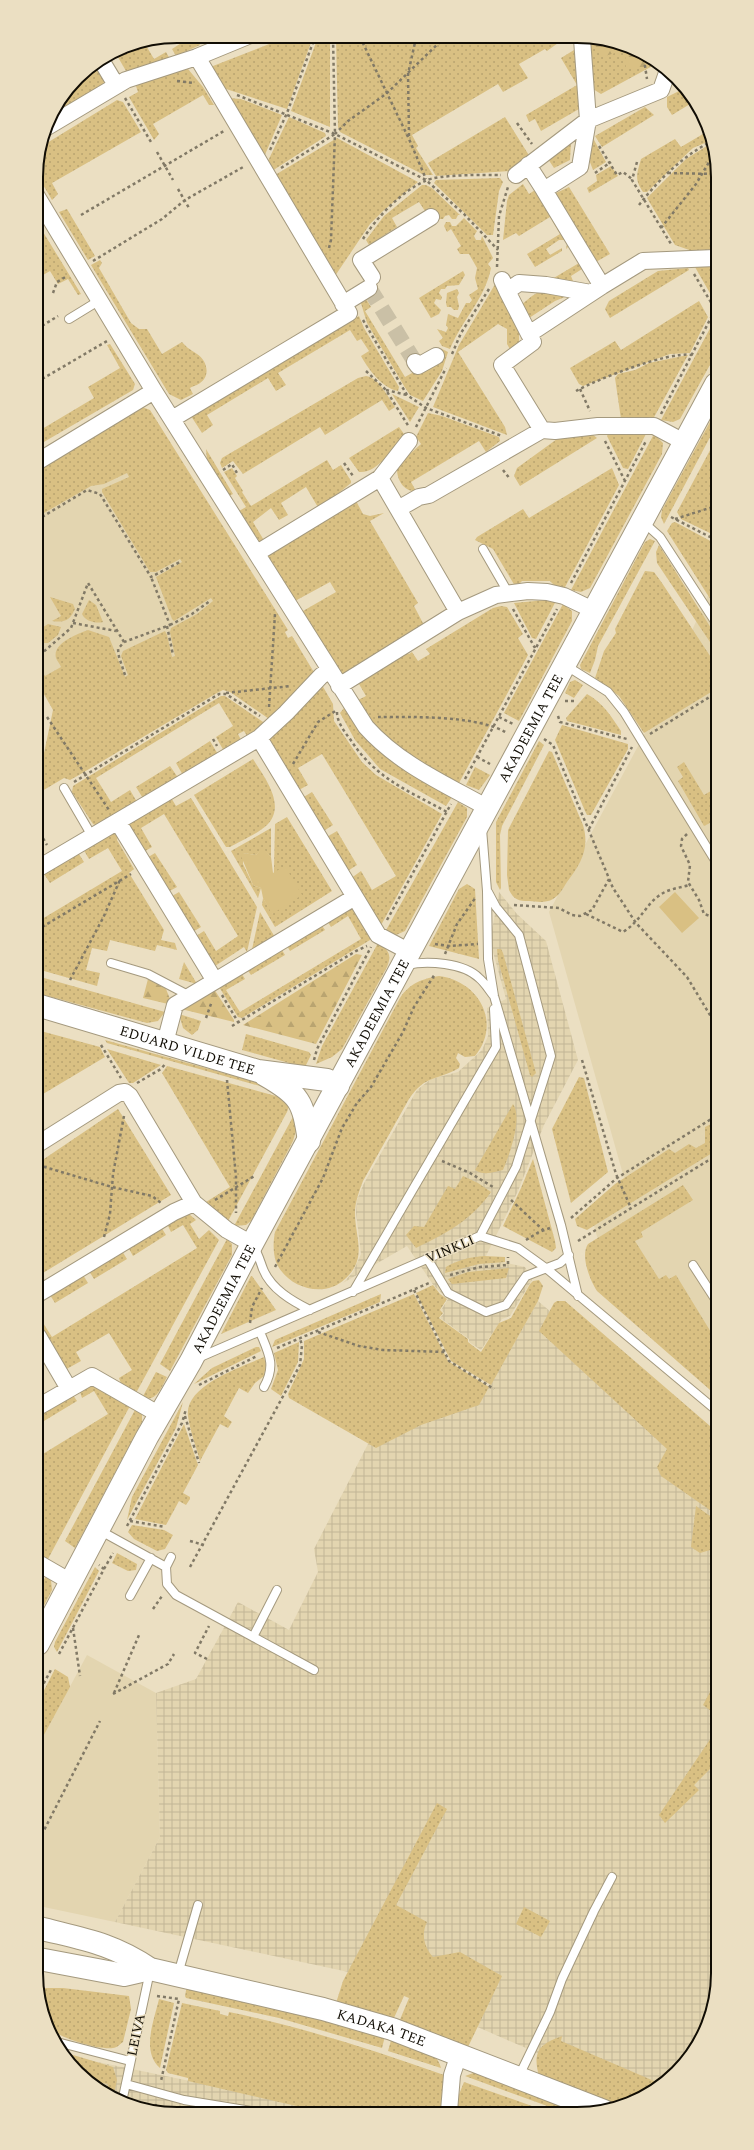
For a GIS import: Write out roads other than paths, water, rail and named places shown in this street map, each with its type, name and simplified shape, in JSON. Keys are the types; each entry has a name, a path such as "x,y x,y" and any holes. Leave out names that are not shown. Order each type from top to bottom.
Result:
{"main road":[{"name":"AKADEEMIA TEE","path":"43,1635 160,1415 192,1361 252,1244 310,1141 593,610 711,393"},
{"name":"EDUARD VILDE TEE","path":"43,1007 165,1053 258,1071 327,1080 338,1086"},
{"path":"258,1071 292,1091 300,1101 310,1141"},
{"name":"KADAKA TEE","path":"43,1929 98,1942 129,1954 150,1969"},
{"path":"74,1966 84,1962 91,1956 98,1942"},
{"name":"KADAKA TEE","path":"43,1960 124,1975 150,1969 178,1974 323,2009 392,2029 519,2076 592,2106"}],"street":[{"path":"54,124 120,90 231,43"},
{"path":"544,190 580,167 588,120 582,43"},
{"path":"172,418 349,313 197,57"},
{"path":"104,65 120,90"},
{"path":"597,290 544,190 522,170 588,120 661,90 666,77"},
{"path":"43,206 154,391 360,718 378,740 392,752 485,814"},
{"path":"344,304 370,283 361,260 431,217"},
{"path":"529,334 643,261 711,258"},
{"path":"542,430 502,365 533,342 504,285 546,285 597,290"},
{"path":"415,362 418,366 436,356"},
{"path":"43,458 154,391"},
{"path":"398,509 419,497 429,495 542,430 555,431 598,426 654,426 684,442"},
{"path":"257,553 380,478 411,437"},
{"path":"380,478 458,612"},
{"path":"339,686 458,612 496,595 528,591 547,592 564,596 593,610"},
{"path":"43,865 259,738 270,723 329,670"},
{"path":"259,738 378,935 406,959"},
{"path":"118,822 214,981"},
{"path":"165,1053 175,1005 355,897"},
{"path":"43,1141 119,1093 125,1092 130,1096 197,1205 227,1230 252,1244"},
{"path":"43,1291 174,1212 197,1205"},
{"path":"43,1345 69,1389"},
{"path":"43,1404 92,1376 160,1415"},
{"path":"43,1566 71,1582"},
{"path":"448,2107 452,2075 460,2054"}],"lane":[{"path":"69,319 100,300"},
{"path":"642,521 660,537 711,615"},
{"path":"483,549 509,594"},
{"path":"565,665 608,692 624,712 711,854"},
{"path":"64,788 92,836"},
{"path":"353,1292 496,1047 494,996 488,959 485,814"},
{"path":"480,1236 516,1167 551,1056 519,935 496,907 487,891"},
{"path":"406,959 417,963 441,963 452,966 478,977 494,996 561,1225 578,1296"},
{"path":"111,963 148,974 190,996"},
{"name":"VINKLI","path":"192,1361 480,1236 518,1248 547,1269 711,1407"},
{"path":"252,1244 260,1257 263,1270 283,1294 310,1310"},
{"path":"427,1258 448,1293 486,1312 506,1305 526,1276 560,1263 569,1254"},
{"path":"693,1264 711,1292"},
{"path":"260,1332 272,1363 271,1374 264,1387"},
{"path":"99,1530 166,1567"},
{"path":"171,1557 166,1567 169,1587 176,1595 314,1670"},
{"path":"130,1596 151,1558"},
{"path":"253,1637 277,1590"},
{"path":"519,2076 550,2012 562,1979 612,1877"},
{"path":"178,1974 198,1905"},
{"name":"LEIVA","path":"123,2095 150,1969"},
{"path":"63,2043 130,2061"},
{"path":"126,2084 184,2100 226,2107"}],"tunnel":[{"path":"369,288 415,362"}]}
